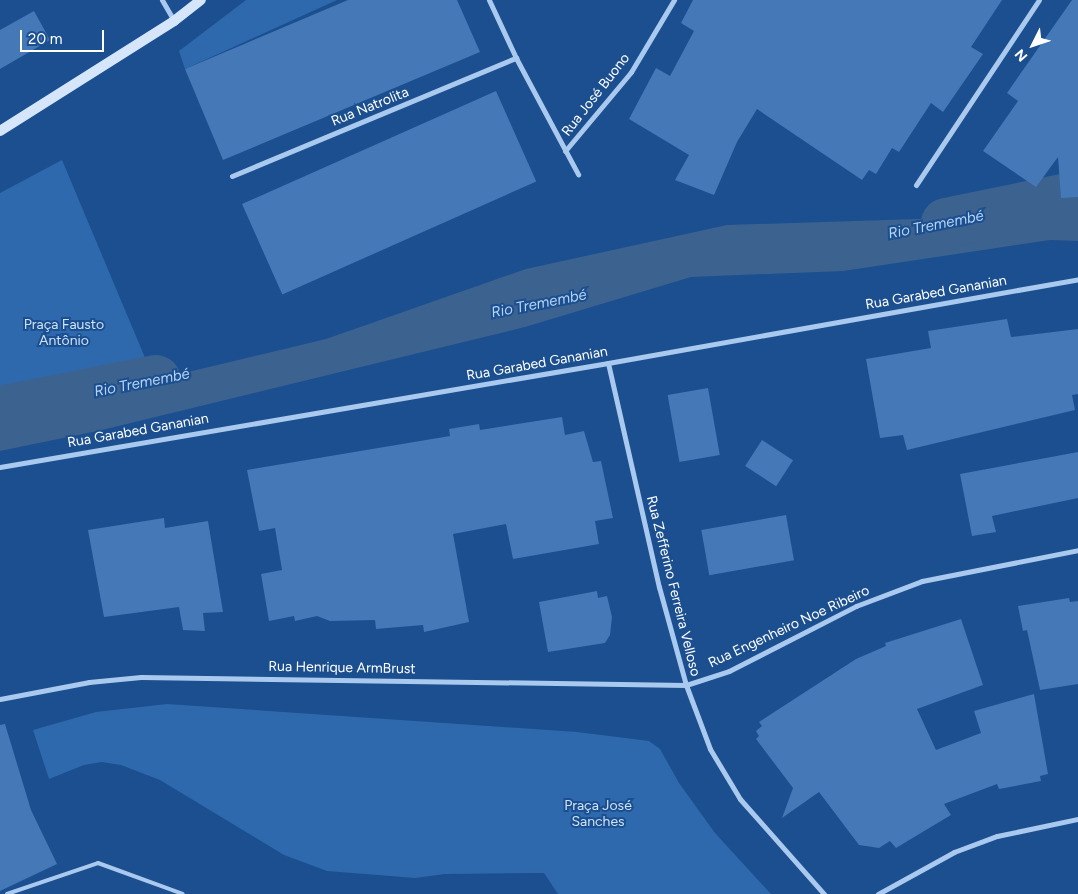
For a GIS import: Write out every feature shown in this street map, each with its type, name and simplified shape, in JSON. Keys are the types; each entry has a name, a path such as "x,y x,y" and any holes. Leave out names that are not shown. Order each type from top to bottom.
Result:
{"main road":[{"path":"0,131 174,21 201,0"}],"street":[{"path":"162,0 174,21"},
{"path":"489,0 516,58 578,174"},
{"name":"Rua José Buono","path":"566,151 631,72 674,0"},
{"path":"916,185 1039,0"},
{"name":"Rua Natrolita","path":"232,176 516,58"},
{"name":"Rua Garabed Gananian","path":"0,467 608,363 1078,279"},
{"name":"Rua Zefferino Ferreira Velloso","path":"608,363 659,587 686,685 710,749 740,799 824,894"},
{"name":"Rua Engenheiro Noe Ribeiro","path":"686,685 729,671 856,606 922,581 1078,550"},
{"name":"Rua Henrique ArmBrust","path":"0,699 89,682 141,677 686,685"},
{"path":"878,894 954,852 997,836 1078,819"}],"lane":[{"path":"7,894 98,863 183,894"}],"green space":[{"path":"246,0 337,0 185,69 179,51"},
{"name":"Praça Fausto Antônio","path":"62,160 154,379 0,417 0,193"},
{"name":"Praça José Sanches","path":"167,704 577,732 649,741 660,749 679,783 715,833 771,894 558,894 544,873 445,874 415,878 327,871 284,855 160,780 121,765 102,762 84,765 49,779 33,730 96,712"}],"water":[{"path":"1078,201 1078,241 1050,240 843,271 691,277 525,327 102,430 0,451 0,417 326,339 526,269 727,225 948,218"}],"building":[{"path":"348,0 457,0 480,52 223,160 185,69"},
{"path":"693,0 1002,0 971,47 983,54 943,112 931,103 899,152 892,148 876,174 869,170 862,180 757,109 737,142 714,195 675,180 689,155 629,119 656,68 670,76 694,31 681,23"},
{"path":"1072,0 1078,0 1078,197 1061,198 1058,157 1036,187 983,151 1018,101 1007,93"},
{"path":"34,11 50,40 0,69 0,30"},
{"path":"496,91 536,181 282,295 242,204"},
{"path":"1007,319 1011,337 1078,329 1078,394 1072,395 1075,410 907,450 903,435 880,438 866,359 931,348 928,331"},
{"path":"708,388 720,455 679,462 668,395"},
{"path":"562,417 565,435 584,431 593,462 601,461 613,518 595,521 599,544 513,559 506,524 453,534 469,622 424,632 423,625 376,629 375,620 330,621 317,616 295,621 294,616 269,621 261,574 282,570 275,528 259,531 247,470 450,436 449,429 479,424 480,430"},
{"path":"762,440 793,460 776,486 745,466"},
{"path":"1078,452 1078,498 992,516 996,532 972,536 960,474"},
{"path":"786,515 794,560 709,575 701,530"},
{"path":"164,518 165,528 208,521 223,612 203,613 205,631 183,630 179,607 104,617 88,530"},
{"path":"597,591 598,598 607,596 612,617 610,635 605,643 548,652 539,602"},
{"path":"1069,598 1070,602 1078,601 1078,684 1040,690 1027,630 1023,631 1018,606"},
{"path":"961,619 983,685 917,709 936,750 981,733 974,711 1034,694 1048,774 1040,776 1041,781 999,789 997,784 944,804 951,815 896,848 890,841 879,848 859,845 819,792 782,818 793,788 756,739 759,736 756,731 762,726 759,722 856,659 886,646 885,643"},
{"path":"5,724 31,810 57,864 0,891 0,725"}],"waterway":[{"name":"Rio Tremembé","path":"946,223 1078,196"},
{"name":"Rio Tremembé","path":"0,411 156,380"}]}
